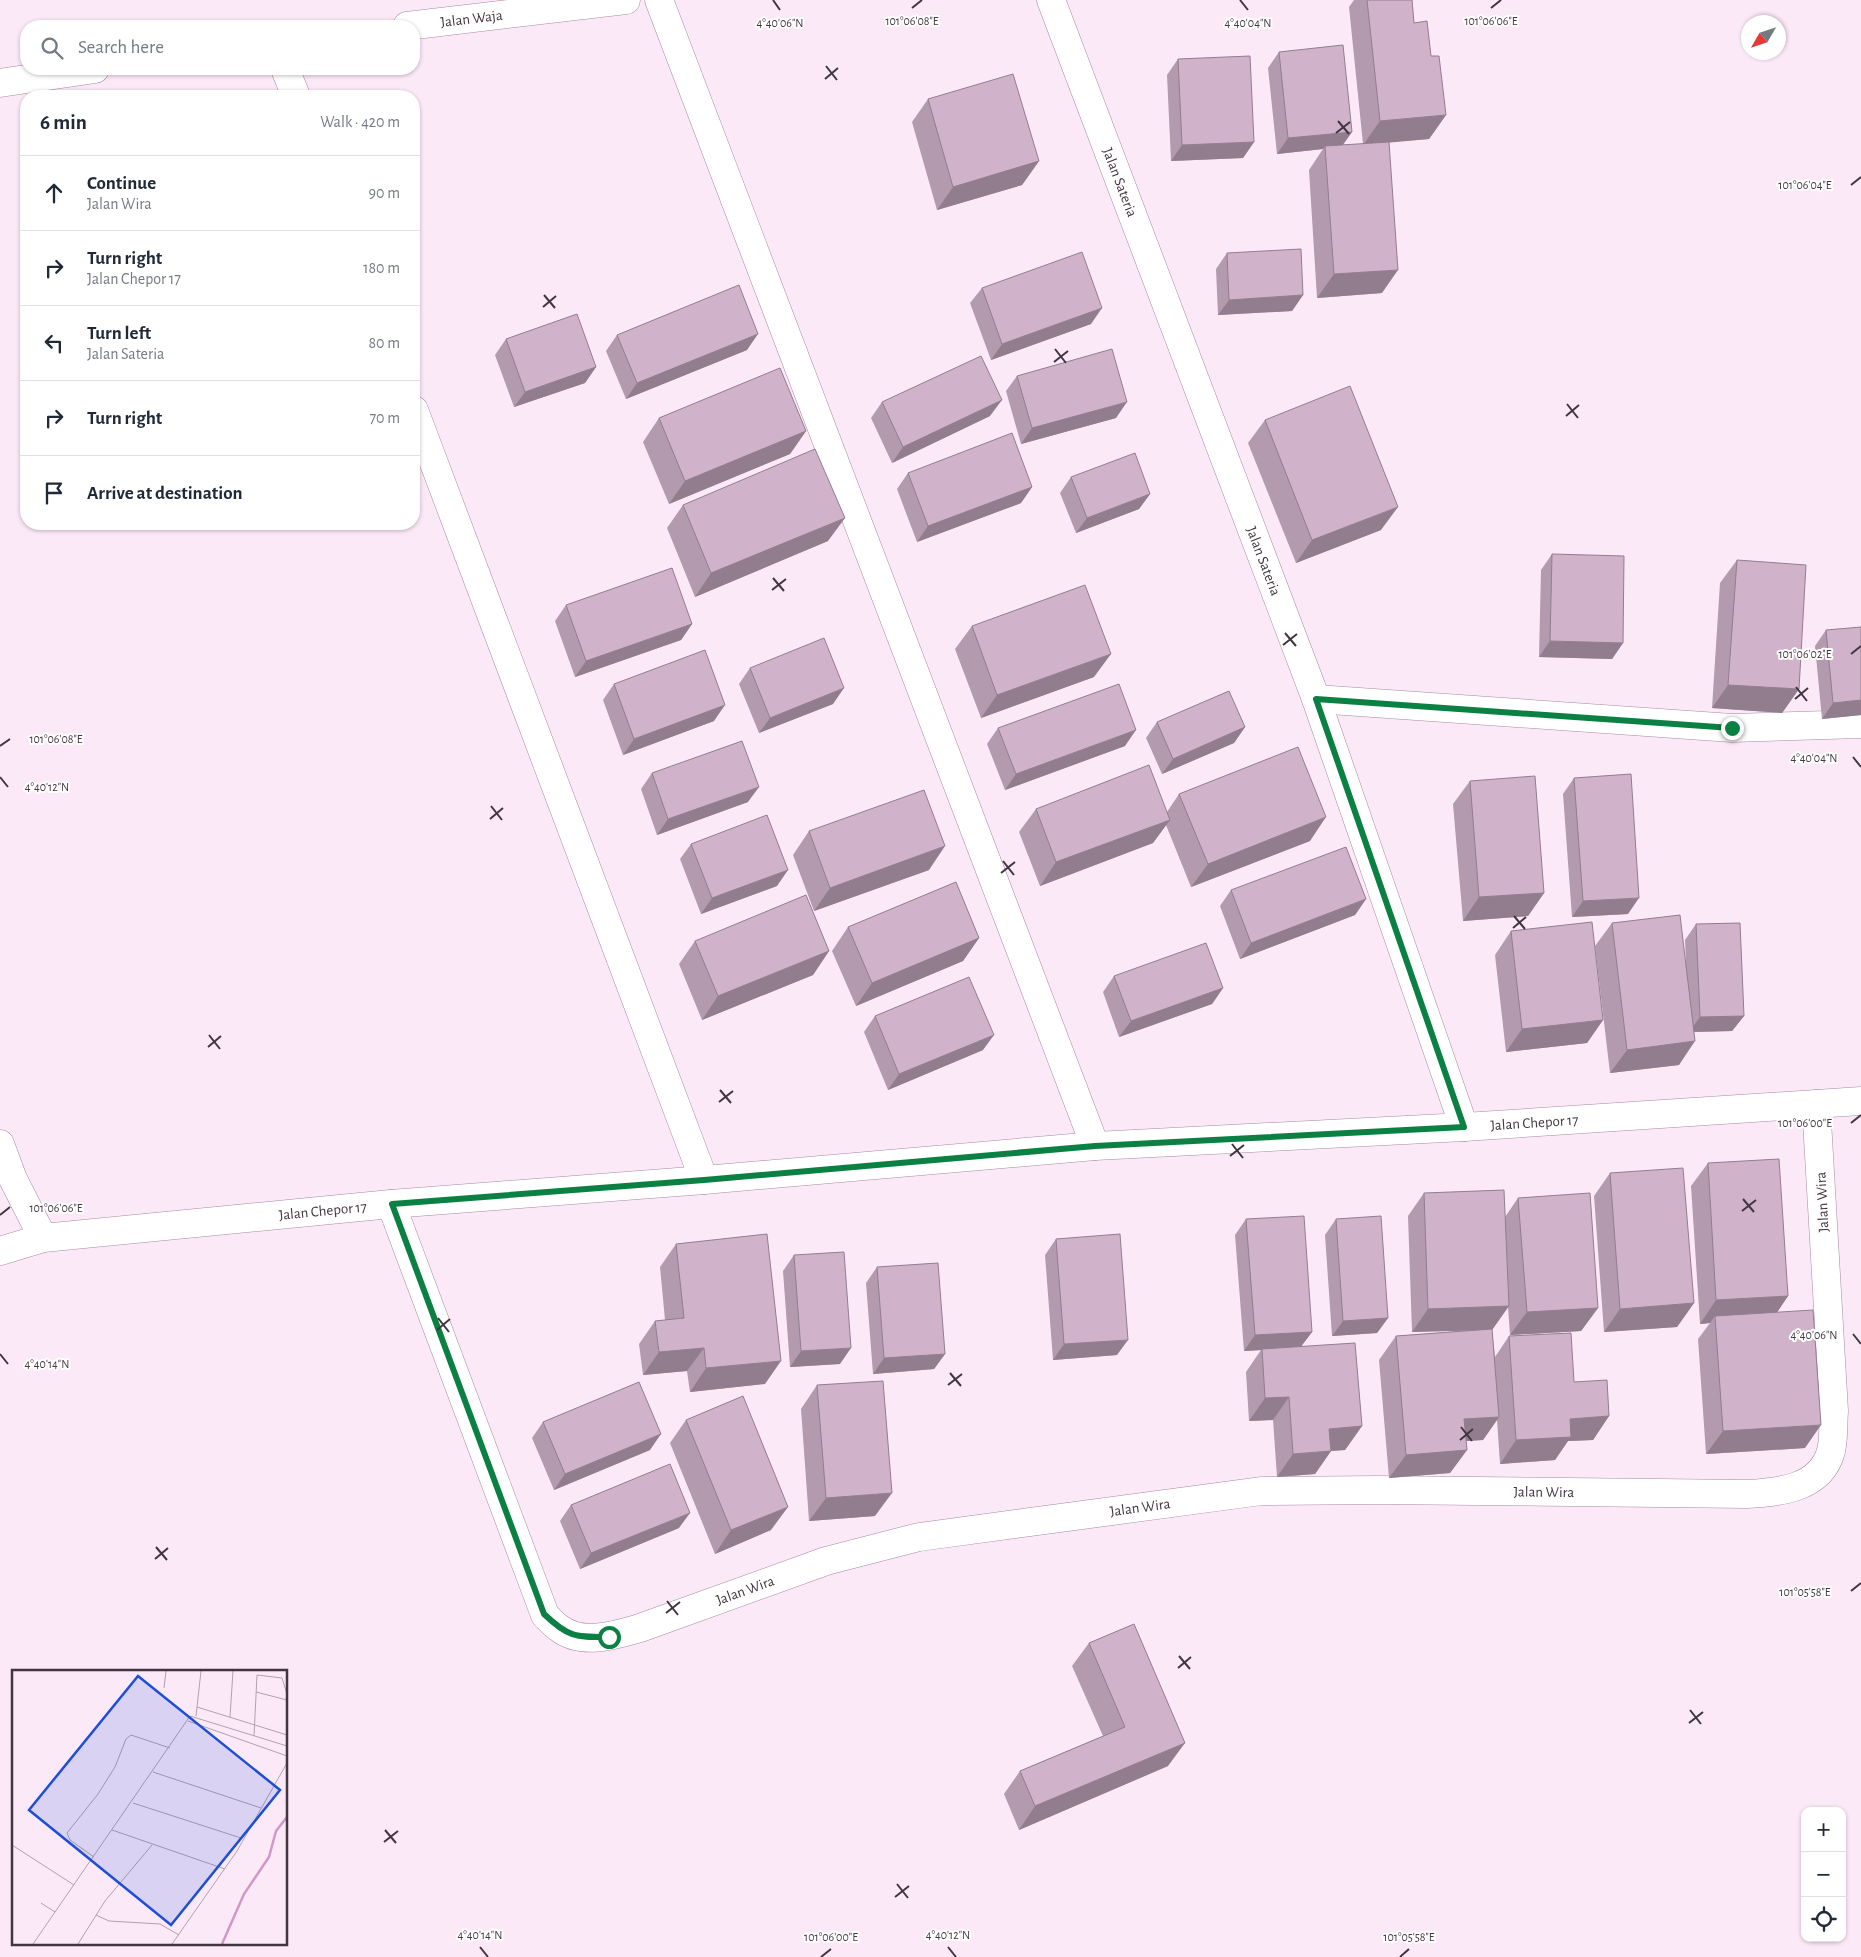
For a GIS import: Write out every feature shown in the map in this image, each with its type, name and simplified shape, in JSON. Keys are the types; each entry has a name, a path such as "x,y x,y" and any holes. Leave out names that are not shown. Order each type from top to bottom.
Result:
{"street":[{"name":"Jalan Waja","path":"420,24 626,0"},
{"path":"659,0 1095,1146"},
{"name":"Jalan Sateria","path":"1051,0 1316,699 1464,1127"},
{"path":"0,83 54,75"},
{"path":"287,75 294,90"},
{"path":"420,426 704,1180"},
{"path":"1316,699 1732,728 1861,724"},
{"name":"Jalan Chepor 17","path":"0,1251 43,1238 392,1204 704,1180 1095,1146 1464,1127 1861,1101"},
{"name":"Jalan Wira","path":"392,1204 544,1614 560,1629 575,1636 609,1637 640,1628 826,1561 919,1537 1261,1491 1379,1490 1746,1494 1781,1492 1797,1486 1811,1479 1823,1467 1831,1451 1834,1412 1816,1104"},
{"path":"0,1144 13,1179 43,1238"}],"building":[{"path":"1367,0 1412,0 1414,23 1427,21 1431,56 1439,56 1446,115 1380,121"},
{"path":"1343,45 1352,132 1288,138 1279,52"},
{"path":"1250,56 1254,142 1182,145 1178,59"},
{"path":"1013,74 1039,161 953,187 928,99"},
{"path":"1389,142 1398,270 1334,274 1325,146"},
{"path":"1301,249 1303,295 1229,300 1227,253"},
{"path":"1082,252 1102,308 1002,344 982,288"},
{"path":"739,285 758,334 637,383 617,335"},
{"path":"577,314 596,367 525,392 506,339"},
{"path":"1112,349 1127,402 1032,428 1017,376"},
{"path":"981,356 1002,400 903,447 882,402"},
{"path":"780,368 806,431 685,481 659,418"},
{"path":"1350,386 1398,507 1312,540 1265,420"},
{"path":"1012,433 1032,487 928,526 908,473"},
{"path":"815,449 845,518 711,573 683,505"},
{"path":"1135,453 1150,494 1087,518 1071,477"},
{"path":"1552,554 1624,556 1623,643 1550,641"},
{"path":"1737,560 1806,565 1799,689 1728,685"},
{"path":"672,568 692,624 586,661 566,605"},
{"path":"1085,585 1111,654 997,695 972,626"},
{"path":"1861,627 1861,700 1833,703 1826,630"},
{"path":"824,638 844,688 770,718 750,668"},
{"path":"705,650 725,705 634,739 614,684"},
{"path":"1119,684 1136,730 1016,774 998,728"},
{"path":"1229,691 1245,727 1173,759 1157,722"},
{"path":"742,741 759,787 668,819 652,773"},
{"path":"1298,747 1326,817 1208,864 1179,794"},
{"path":"1149,765 1170,820 1056,862 1036,809"},
{"path":"1631,774 1639,898 1583,901 1574,778"},
{"path":"1535,776 1544,893 1479,897 1470,781"},
{"path":"924,790 945,846 830,888 809,831"},
{"path":"767,815 788,870 712,898 691,844"},
{"path":"1346,847 1366,899 1251,943 1231,890"},
{"path":"956,882 979,938 872,983 848,927"},
{"path":"806,895 829,951 718,996 695,941"},
{"path":"1680,915 1695,1041 1627,1050 1612,923"},
{"path":"1592,922 1603,1020 1522,1029 1511,931"},
{"path":"1740,923 1744,1016 1700,1017 1696,924"},
{"path":"1206,943 1223,988 1131,1021 1114,976"},
{"path":"969,977 994,1035 899,1074 875,1016"},
{"path":"1779,1159 1788,1296 1716,1300 1708,1163"},
{"path":"1683,1168 1694,1303 1620,1309 1610,1173"},
{"path":"1504,1190 1509,1306 1428,1309 1424,1193"},
{"path":"1590,1193 1598,1308 1527,1312 1518,1198"},
{"path":"1304,1216 1312,1332 1255,1335 1246,1219"},
{"path":"1381,1216 1388,1318 1343,1321 1336,1219"},
{"path":"767,1234 781,1361 706,1368 704,1348 659,1352 655,1321 684,1318 676,1244"},
{"path":"1120,1234 1128,1340 1064,1344 1056,1239"},
{"path":"844,1252 851,1348 801,1351 794,1255"},
{"path":"938,1263 945,1354 884,1358 877,1267"},
{"path":"1813,1310 1821,1425 1723,1431 1715,1316"},
{"path":"1492,1329 1499,1417 1464,1419 1467,1450 1406,1455 1396,1336"},
{"path":"1571,1333 1574,1382 1607,1380 1609,1416 1570,1419 1571,1437 1516,1440 1509,1336"},
{"path":"1355,1343 1362,1426 1329,1429 1331,1451 1293,1454 1289,1397 1265,1398 1262,1349"},
{"path":"883,1381 892,1493 826,1498 817,1385"},
{"path":"639,1382 661,1434 565,1474 543,1422"},
{"path":"743,1396 788,1507 731,1530 686,1420"},
{"path":"670,1464 690,1513 591,1553 571,1505"},
{"path":"1134,1624 1185,1743 1035,1806 1020,1771 1125,1727 1089,1643"}],"route":[{"path":"609,1637 575,1636 560,1629 544,1614 392,1204 704,1180 1095,1146 1464,1127 1316,699 1732,728"}]}
